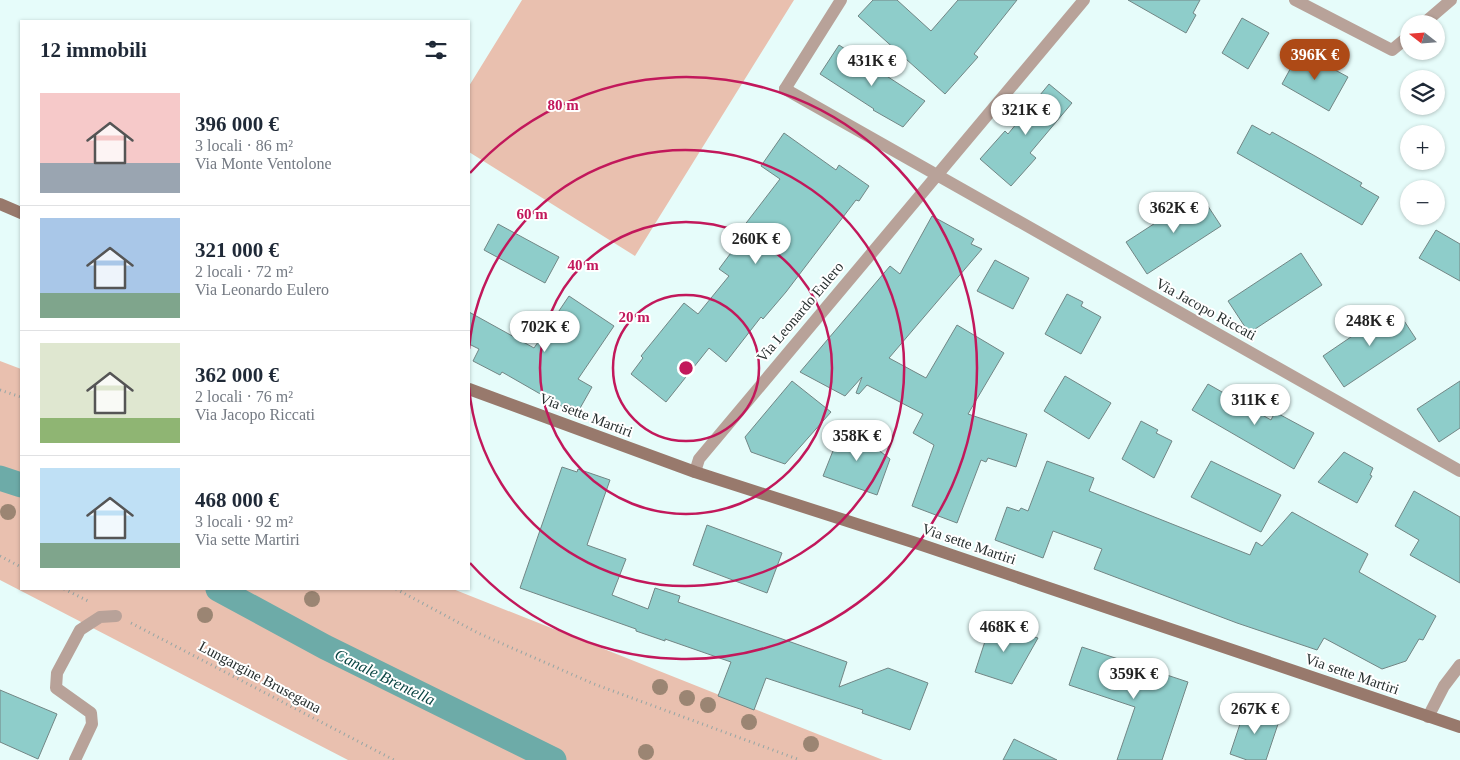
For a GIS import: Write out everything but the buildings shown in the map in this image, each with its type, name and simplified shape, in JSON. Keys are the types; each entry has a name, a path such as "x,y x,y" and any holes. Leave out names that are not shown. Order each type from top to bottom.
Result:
{"main road":[{"path":"0,204 20,213"},
{"name":"Via sette Martiri","path":"470,389 695,472 922,545 1460,727"}],"street":[{"path":"841,0 785,89 936,176"},
{"name":"Via Leonardo Eulero","path":"695,472 699,459 1084,0"},
{"path":"1295,0 1392,50 1400,43"},
{"path":"1434,15 1451,0"},
{"name":"Via Jacopo Riccati","path":"936,176 1460,471"},
{"path":"75,760 92,724 91,713 56,688 57,673 80,630 100,617 116,616"},
{"path":"1428,717 1444,686 1460,665"}],"path":[{"path":"0,390 20,397"},
{"path":"0,556 20,566"},
{"path":"398,590 478,633 594,684 800,760"},
{"name":"Lungargine Brusegana","path":"116,616 394,760"}],"shaded area":[{"path":"522,0 794,0 635,256 470,153 470,84"},
{"path":"0,361 20,369 20,590 456,590 883,760 348,760 0,580"}],"waterway":[{"name":"Canale Brentella","path":"0,478 20,485"},
{"name":"Canale Brentella","path":"220,590 325,647 554,760"}]}
